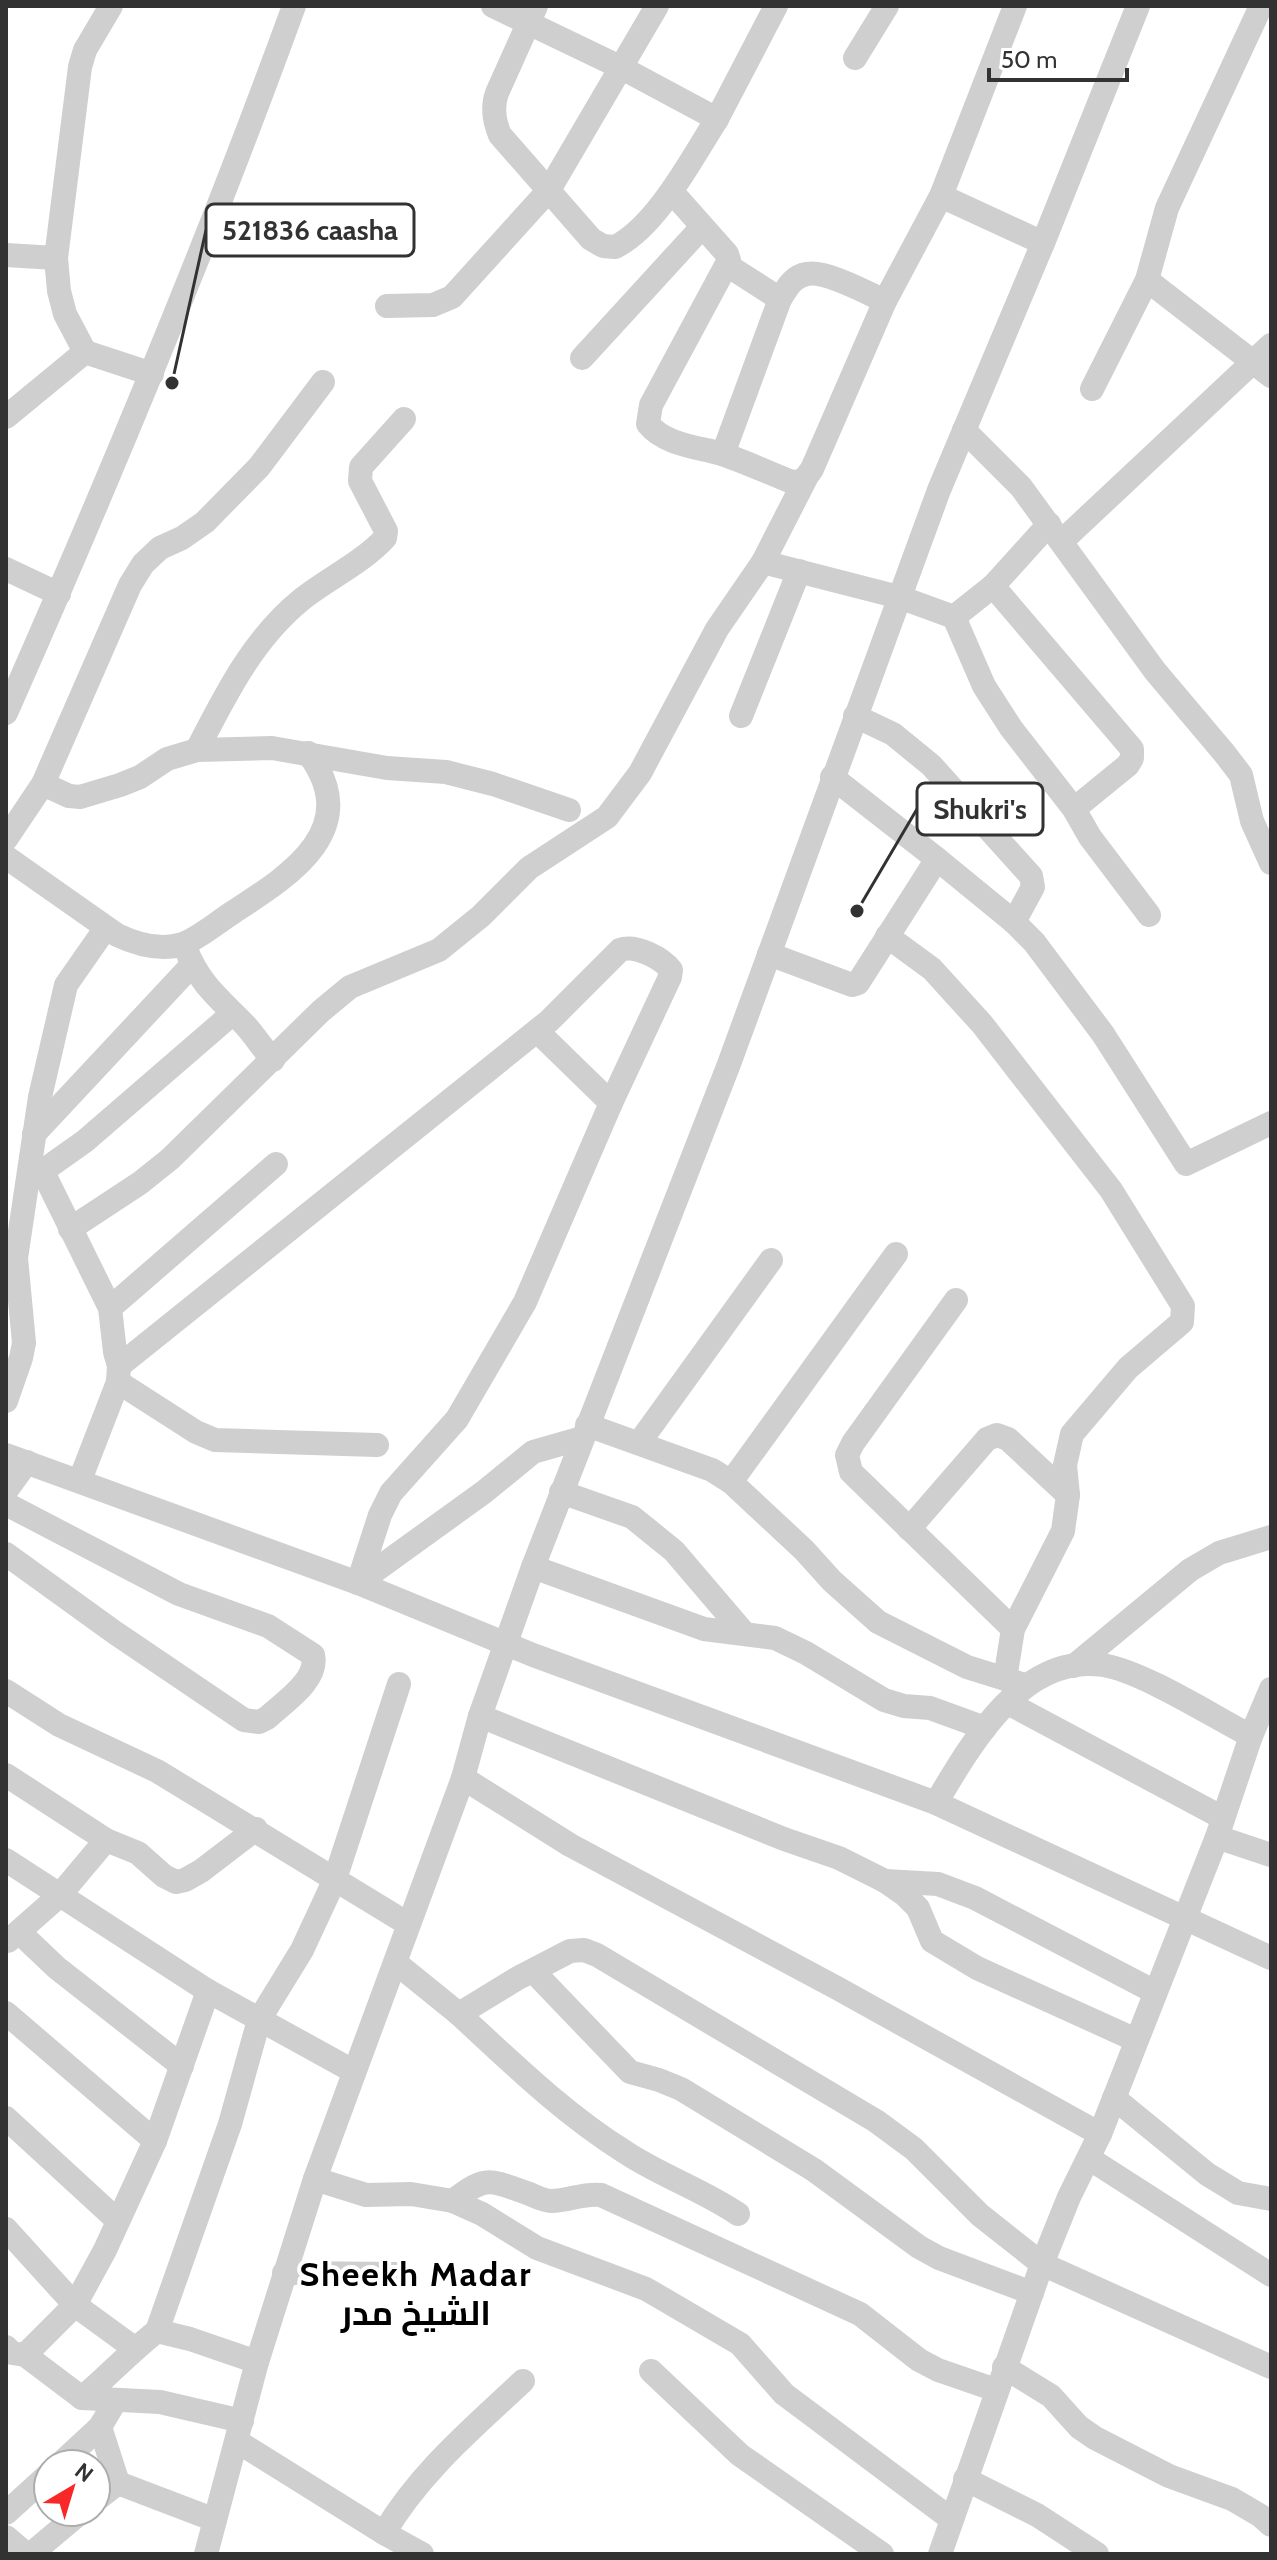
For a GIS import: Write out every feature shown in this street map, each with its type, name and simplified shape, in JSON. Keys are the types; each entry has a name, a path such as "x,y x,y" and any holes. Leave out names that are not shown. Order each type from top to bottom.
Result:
{"street":[{"path":"111,6 85,50 80,67 56,258 59,291 65,314 85,352 152,374"},
{"path":"6,713 13,678 59,594 152,374 240,155 294,6"},
{"path":"493,6 532,14 620,67 717,119"},
{"path":"387,306 433,305 452,297 549,190 657,6"},
{"path":"532,14 494,101 495,122 500,135 591,239 603,246 615,247 638,230 672,192 717,119 776,6"},
{"path":"855,58 887,6"},
{"path":"70,1229 140,1183 170,1159 321,1011 350,987 439,950 481,916 529,868 607,817 640,773 717,629 763,562 806,478 885,301 941,196 1015,6"},
{"path":"208,2554 257,2362 284,2273 353,2071 463,1778 480,1716 533,1567 729,1064 899,597 1138,6"},
{"path":"1092,389 1147,280 1167,208 1261,6"},
{"path":"672,192 729,260 651,405 648,424 660,434 687,445 723,454 792,482 806,478"},
{"path":"941,196 1043,243"},
{"path":"582,358 702,227"},
{"path":"6,255 56,258"},
{"path":"727,265 780,299"},
{"path":"723,454 780,299 790,284 808,273 820,274 885,301"},
{"path":"1147,280 1262,369"},
{"path":"954,617 1262,369 1271,345"},
{"path":"10,405 85,352"},
{"path":"6,839 43,784 130,585 143,564 160,548 205,522 259,467 323,382"},
{"path":"197,750 225,695 265,635 302,599 385,538 386,531 359,474 361,467 404,419"},
{"path":"964,430 1021,487 1155,671 1241,775 1252,821 1271,863"},
{"path":"763,562 899,597 954,617 984,686 1011,728 1074,809 1090,837 1149,915"},
{"path":"6,569 59,594"},
{"path":"741,716 799,571"},
{"path":"993,586 1132,749 1128,765 1074,809"},
{"path":"855,716 893,734 931,765 1031,876 1033,887 1014,922"},
{"path":"43,784 69,796 80,797 140,777 167,759 197,750 272,748 387,768 446,772 493,784 569,810"},
{"path":"34,1134 188,954 285,878 317,842 328,810 328,799 318,767 308,753"},
{"path":"832,777 937,859 1034,942 1103,1034 1186,1164 1271,1123"},
{"path":"6,857 105,929 135,944 173,946 188,954 214,997 244,1025 273,1060"},
{"path":"769,954 852,985 863,977 937,859"},
{"path":"6,1401 24,1343 16,1258 35,1177 34,1134 40,1097 66,985 105,929"},
{"path":"887,936 932,969 982,1024 1111,1190 1183,1306 1182,1322 1128,1368 1072,1434 1065,1465 1068,1495 1063,1531 1013,1629 1013,1689"},
{"path":"80,1480 119,1374 537,1031 620,950 633,948 666,964 671,970 670,977 611,1103 525,1302 457,1419 391,1493 380,1515 358,1583"},
{"path":"35,1177 139,1096 232,1014"},
{"path":"537,1031 611,1103"},
{"path":"110,1308 276,1164"},
{"path":"35,1177 70,1229 110,1308 119,1374 196,1432 215,1440 377,1445"},
{"path":"731,1482 896,1254"},
{"path":"639,1443 771,1260"},
{"path":"956,1300 847,1455 851,1472 1013,1629"},
{"path":"358,1583 484,1492 533,1452 584,1432 639,1443 712,1470 731,1482 878,1622 1013,1689 1220,1828 1271,1855"},
{"path":"909,1529 987,1439 997,1435 1008,1439 1068,1495"},
{"path":"6,1491 17,1459 80,1480 358,1583 505,1644 936,1803 1271,1958"},
{"path":"561,1492 632,1517 674,1551 744,1633"},
{"path":"6,1504 179,1594 268,1626 313,1655 315,1663 310,1677 267,1718 259,1722 244,1720 6,1554"},
{"path":"1074,1666 1190,1570 1219,1553 1271,1537"},
{"path":"533,1567 704,1629 775,1638 884,1700 904,1706 930,1708 985,1728"},
{"path":"936,1803 962,1759 1013,1689 1041,1674 1074,1666 1103,1665 1137,1676 1251,1736"},
{"path":"82,2398 116,2370 134,2348 157,2331 230,2124 259,2020 302,1950 335,1879 399,1684"},
{"path":"940,2554 1042,2264 1069,2197 1100,2134 1271,1689"},
{"path":"6,1691 59,1725 157,1771 408,1924"},
{"path":"480,1716 784,1839 839,1858 885,1881 918,1908 932,1941 977,1968 1136,2040"},
{"path":"6,1775 106,1840 138,1853 164,1876 180,1882 201,1871 256,1829"},
{"path":"463,1778 570,1845 1100,2134"},
{"path":"106,1840 59,1896 12,1937 57,1968 182,2066"},
{"path":"6,1860 208,1991 353,2071"},
{"path":"885,1881 938,1884 975,1898 1155,1992"},
{"path":"459,2014 570,1951 584,1950 597,1955 876,2121 914,2149 971,2207 1042,2264 1271,2367"},
{"path":"396,1963 427,1985 555,2103 588,2128 629,2155 738,2214"},
{"path":"533,1971 630,2072 681,2089 814,2170 919,2247 939,2258 1032,2293"},
{"path":"208,1991 155,2141 105,2250 75,2305 12,2353 82,2398 160,2402 240,2432 384,2533 422,2554"},
{"path":"6,2013 155,2141"},
{"path":"1114,2098 1207,2174 1238,2193 1271,2199"},
{"path":"6,2118 117,2220"},
{"path":"1090,2159 1271,2275"},
{"path":"315,2179 366,2195 411,2194 453,2201 482,2214 537,2248 646,2289 723,2332 751,2354 771,2382 804,2410 951,2519"},
{"path":"453,2201 470,2187 487,2181 552,2201 581,2194 601,2195 860,2314 919,2360 938,2370 1000,2379 1051,2396 1079,2427 1095,2438 1169,2476 1232,2499 1271,2525"},
{"path":"6,2229 75,2305 134,2348"},
{"path":"284,2273 399,2274"},
{"path":"157,2331 257,2362"},
{"path":"651,2371 740,2455 882,2554"},
{"path":"384,2533 402,2501 428,2471 523,2381"},
{"path":"77,2448 100,2427 116,2400"},
{"path":"100,2427 118,2483"},
{"path":"965,2479 1037,2515 1097,2554"},
{"path":"118,2483 215,2520"},
{"path":"112,2488 118,2483"},
{"path":"6,2513 32,2489"},
{"path":"6,2537 28,2554 61,2528"}],"place":[{"name":"521836 caasha","path":"172,383"},
{"name":"Shukri's","path":"857,911"}],"district":[{"name":"Sheekh Madar الشيخ مدر","path":"416,2294"}]}
